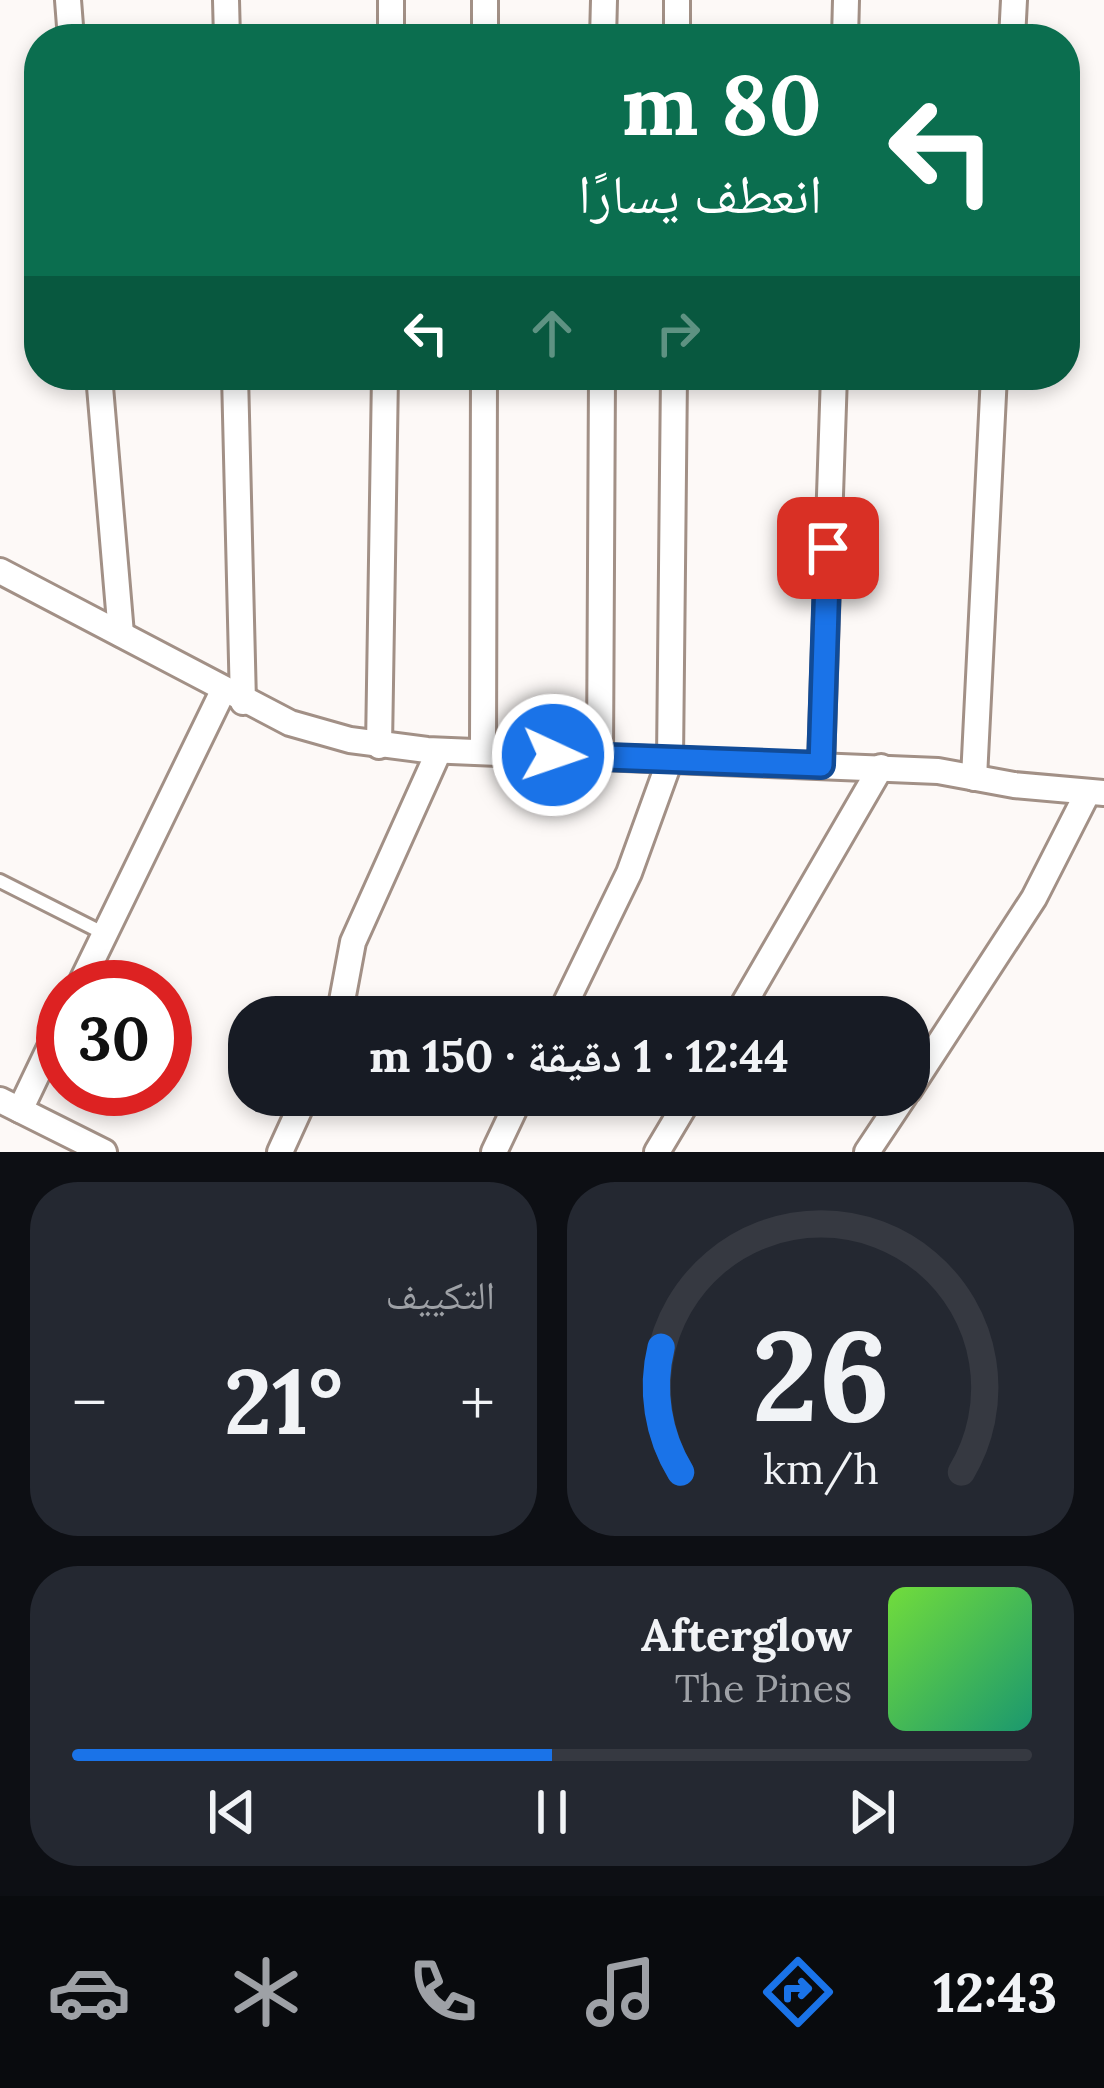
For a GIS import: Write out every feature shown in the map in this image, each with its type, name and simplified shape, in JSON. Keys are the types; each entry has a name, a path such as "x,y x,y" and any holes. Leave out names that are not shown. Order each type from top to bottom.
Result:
{"street":[{"path":"100,390 121,634"},
{"path":"92,960 233,696 235,390"},
{"path":"379,746 385,390"},
{"path":"483,752 484,390"},
{"path":"600,757 602,390"},
{"path":"569,996 629,873 670,760 674,390"},
{"path":"821,765 834,390"},
{"path":"974,778 993,390"},
{"path":"0,571 290,723 379,746 881,767 1096,793 930,1057"},
{"path":"343,996 353,942 439,751"},
{"path":"748,996 881,767"},
{"path":"36,1063 10,1105 104,1152"},
{"path":"280,1152 296,1116"},
{"path":"494,1152 511,1116"},
{"path":"657,1152 678,1116"},
{"path":"867,1152 891,1116"}],"lane":[{"path":"0,881 105,934"}],"route":[{"path":"553,755 821,765 828,548"}]}
